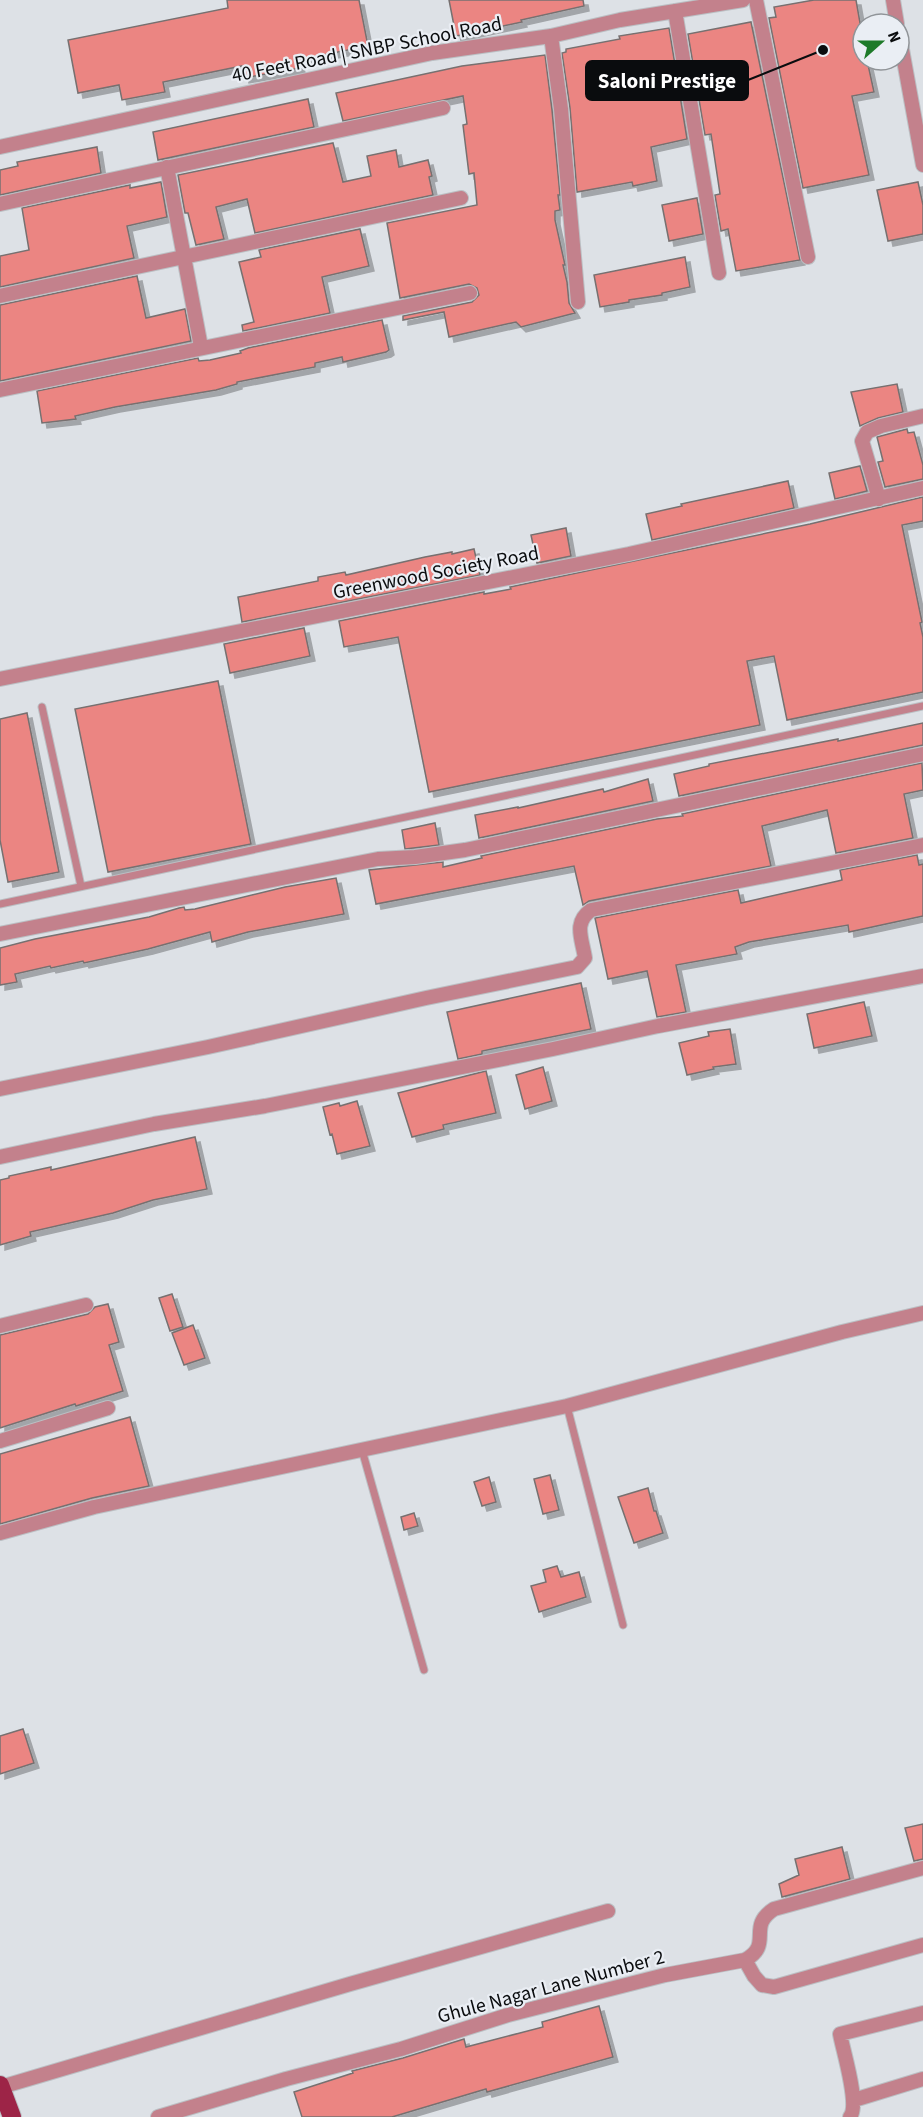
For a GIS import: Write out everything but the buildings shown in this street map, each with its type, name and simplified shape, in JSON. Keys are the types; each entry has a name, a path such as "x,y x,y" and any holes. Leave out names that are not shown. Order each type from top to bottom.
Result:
{"main road":[{"path":"0,2086 12,2117"}],"street":[{"name":"40 Feet Road | SNBP School Road","path":"0,147 432,53 551,36 620,20 742,0"},
{"path":"756,0 808,257"},
{"path":"675,11 719,273"},
{"path":"551,36 561,109 578,303"},
{"path":"906,72 923,165"},
{"path":"0,204 443,108"},
{"path":"167,166 201,347"},
{"path":"0,296 461,198"},
{"path":"0,390 470,293"},
{"path":"879,499 862,441 867,432 881,426 923,416"},
{"name":"Greenwood Society Road","path":"0,680 629,554 923,488"},
{"path":"0,934 378,859 415,857 465,850 923,754"},
{"path":"0,1089 208,1047 437,995 577,967 585,958 580,925 583,916 591,910 923,845"},
{"path":"0,1157 154,1124 265,1106 658,1026 923,976"},
{"path":"0,1326 86,1305"},
{"path":"0,1533 94,1507 567,1406 923,1312"},
{"path":"0,1441 108,1408"},
{"path":"923,1868 774,1909 764,1915 759,1926 761,1943 755,1954 745,1960 762,1985 774,1987 923,1945"},
{"path":"0,2086 608,1911"},
{"name":"Ghule Nagar Lane Number 2","path":"158,2117 286,2079 401,2049 508,2015 665,1975 745,1960"},
{"path":"850,2117 853,2113 854,2100 840,2034 923,2013"},
{"path":"854,2100 923,2079"}],"lane":[{"path":"0,902 923,706"},
{"path":"42,707 81,886"},
{"path":"567,1406 623,1625"},
{"path":"362,1449 424,1670"}],"place":[{"name":"Saloni Prestige","path":"823,50"}]}
